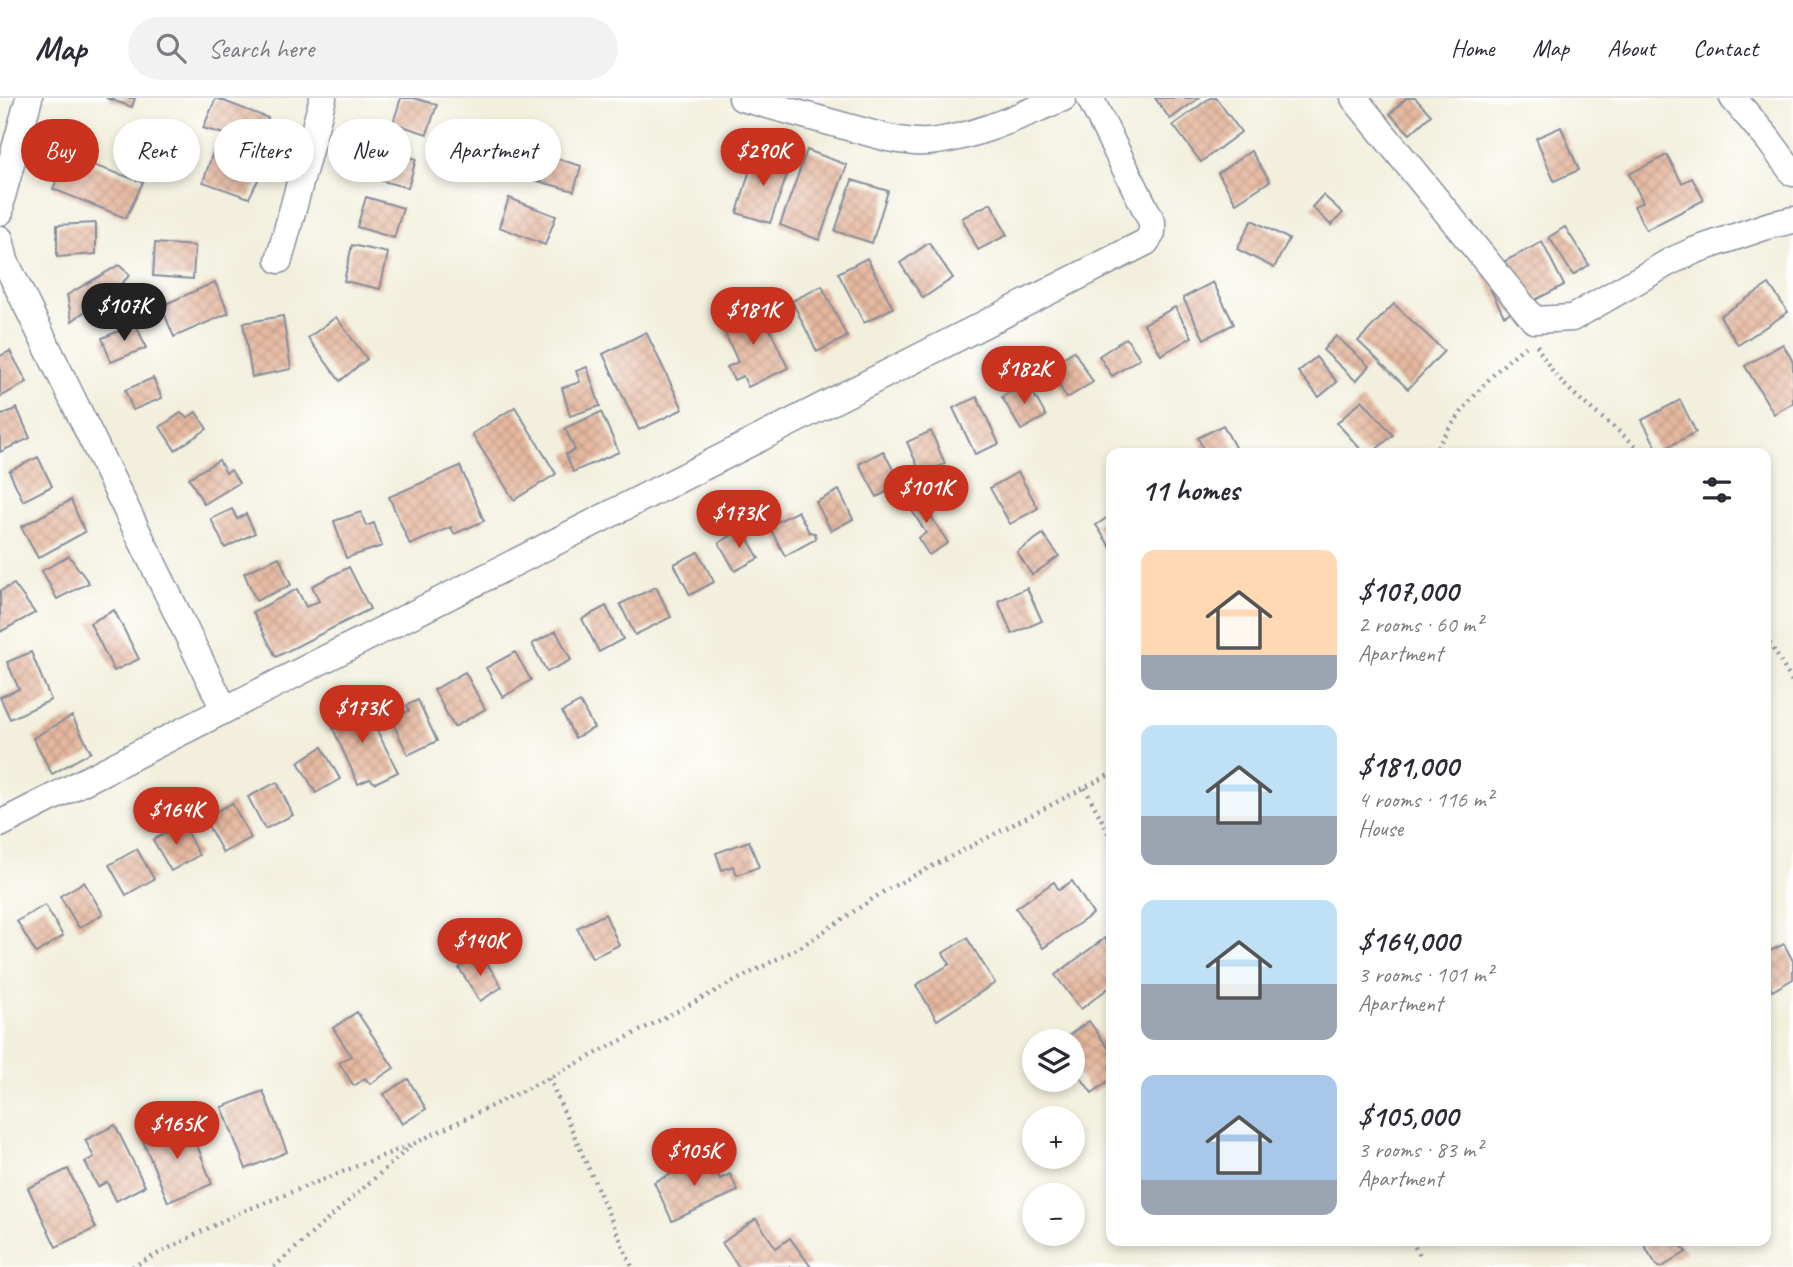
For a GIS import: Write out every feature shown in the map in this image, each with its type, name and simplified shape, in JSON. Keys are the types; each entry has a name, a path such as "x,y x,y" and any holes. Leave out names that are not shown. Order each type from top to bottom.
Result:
{"street":[{"path":"0,212 29,98"},
{"path":"279,260 323,98"},
{"path":"742,98 911,142 936,142 967,134 1063,98"},
{"path":"0,823 1146,242 1152,233 1152,222 1090,98"},
{"path":"1354,98 1534,320 1572,318 1671,261 1696,250 1793,219"},
{"path":"1736,99 1793,173"},
{"path":"0,239 5,261 224,709"}],"path":[{"path":"1436,448 1456,417 1488,380 1510,357 1535,340 1544,361 1585,405 1621,431 1638,448"},
{"path":"1771,645 1793,682"},
{"path":"132,1267 234,1215 415,1143 549,1078 802,946 898,884 1106,777"},
{"path":"1084,788 1106,829"},
{"path":"549,1078 632,1267"},
{"path":"274,1267 415,1143"},
{"path":"1414,1246 1420,1255"}],"building":[{"path":"106,98 135,98 132,107"},
{"path":"216,98 268,118 214,119 214,131 203,128"},
{"path":"401,98 414,98 437,105 432,119 425,119 425,133 411,129 411,119 394,119"},
{"path":"1155,98 1199,98 1170,119"},
{"path":"1210,98 1216,98 1241,132 1201,162 1173,125"},
{"path":"1406,98 1415,98 1431,115 1410,134 1390,114"},
{"path":"1561,127 1579,170 1554,181 1536,138"},
{"path":"214,149 214,182 257,182 249,198 203,182"},
{"path":"807,150 847,165 819,240 780,225"},
{"path":"1251,151 1270,181 1236,203 1218,173"},
{"path":"755,153 791,164 770,223 737,213"},
{"path":"1667,155 1682,183 1692,178 1704,200 1646,230 1634,206 1643,202 1629,174"},
{"path":"411,158 416,159 411,177"},
{"path":"561,160 581,166 574,191 541,182 561,182"},
{"path":"99,167 113,172 113,182 143,182 126,218 53,189 56,182 99,182"},
{"path":"852,180 888,191 872,243 835,231"},
{"path":"386,182 410,182 408,188"},
{"path":"1323,195 1343,213 1331,225 1312,207"},
{"path":"366,197 403,208 394,238 357,227"},
{"path":"509,198 556,216 545,245 499,227"},
{"path":"991,203 1007,235 978,250 962,218"},
{"path":"1252,220 1289,239 1274,268 1237,249"},
{"path":"96,223 96,254 57,257 57,225"},
{"path":"1565,227 1589,265 1573,275 1549,237"},
{"path":"1542,242 1564,285 1504,316 1482,273"},
{"path":"155,243 195,246 193,279 153,276"},
{"path":"929,243 953,278 923,298 900,263"},
{"path":"352,245 388,253 380,289 344,281"},
{"path":"867,258 893,308 864,323 838,273"},
{"path":"119,265 130,275 72,321 67,295"},
{"path":"215,282 229,313 174,337 161,306"},
{"path":"1213,282 1234,324 1204,339 1183,298"},
{"path":"1769,284 1788,312 1738,345 1720,316"},
{"path":"822,286 847,337 817,352 792,301"},
{"path":"758,304 788,368 748,387 743,376 734,380 727,367 738,362 720,322"},
{"path":"1394,304 1444,351 1408,389 1358,341"},
{"path":"1175,307 1192,337 1161,355 1144,324"},
{"path":"283,316 291,369 252,377 243,323"},
{"path":"336,317 367,359 340,381 308,338"},
{"path":"136,324 146,348 111,362 102,338"},
{"path":"646,332 683,409 639,430 603,354"},
{"path":"1336,336 1369,366 1356,381 1323,350"},
{"path":"1126,338 1140,358 1112,376 1099,356"},
{"path":"1783,344 1793,362 1793,403 1774,414 1745,366"},
{"path":"10,351 27,382 0,397 0,356"},
{"path":"1074,351 1093,382 1067,398 1048,367"},
{"path":"1316,357 1337,382 1319,397 1298,372"},
{"path":"587,367 600,406 570,416 562,388 580,382 576,371"},
{"path":"153,378 162,398 133,410 125,390"},
{"path":"1027,382 1046,416 1021,430 1002,397"},
{"path":"977,397 999,444 975,454 953,408"},
{"path":"1362,400 1393,435 1378,448 1360,448 1337,423"},
{"path":"1680,400 1696,432 1666,448 1657,448 1642,420"},
{"path":"515,407 556,474 514,500 472,434"},
{"path":"17,408 30,438 0,452 0,416"},
{"path":"196,412 207,429 175,450 160,427 181,413 187,418"},
{"path":"601,412 619,452 573,472 566,454 575,450 565,428"},
{"path":"1223,425 1235,448 1203,448 1198,438"},
{"path":"931,431 945,464 921,474 907,442"},
{"path":"883,451 901,484 877,497 859,464"},
{"path":"38,457 52,486 23,501 9,471"},
{"path":"219,460 226,473 231,470 239,483 204,504 189,478"},
{"path":"460,466 484,521 454,534 451,527 410,545 389,497"},
{"path":"1018,472 1038,508 1010,524 990,488"},
{"path":"839,490 853,519 831,531 816,502"},
{"path":"915,491 948,543 929,555 918,538 926,533 904,498"},
{"path":"71,500 85,532 38,558 21,527"},
{"path":"232,509 237,519 246,514 255,533 225,548 211,519"},
{"path":"798,511 809,532 815,533 816,539 785,556 769,526"},
{"path":"361,512 366,526 374,523 382,546 346,558 334,521"},
{"path":"1106,518 1106,540 1096,525"},
{"path":"742,529 759,558 735,571 719,543"},
{"path":"1043,534 1059,556 1032,575 1017,552"},
{"path":"698,552 714,582 690,595 674,564"},
{"path":"69,556 89,583 57,599 42,571"},
{"path":"279,557 291,585 256,601 244,573"},
{"path":"349,567 370,609 276,657 253,612 297,589 306,607 319,601 312,586"},
{"path":"14,584 35,613 0,632 0,591"},
{"path":"656,587 671,617 635,635 620,604"},
{"path":"1027,588 1042,621 1012,634 998,601"},
{"path":"606,606 623,639 599,652 582,619"},
{"path":"114,610 139,659 114,671 90,623"},
{"path":"556,631 571,660 547,672 532,644"},
{"path":"31,652 51,700 10,719 0,697 19,689 7,662"},
{"path":"515,652 531,680 503,697 486,668"},
{"path":"465,672 485,709 454,727 434,690"},
{"path":"418,700 437,741 408,755 391,719 409,711 407,705"},
{"path":"580,702 594,728 575,738 562,712"},
{"path":"356,703 361,712 365,707 398,772 375,783 370,779 358,784 330,722 334,720 332,714"},
{"path":"72,716 91,752 52,774 33,738"},
{"path":"322,747 340,779 316,793 298,762"},
{"path":"277,782 293,815 265,829 248,797"},
{"path":"232,803 251,838 223,853 204,818"},
{"path":"182,824 199,855 171,871 153,840"},
{"path":"749,841 759,867 737,875 733,866 722,870 716,853"},
{"path":"137,849 154,879 126,895 109,865"},
{"path":"1072,881 1093,914 1043,948 1016,908 1054,882 1059,890"},
{"path":"84,882 103,914 79,928 60,896"},
{"path":"45,905 63,936 36,953 17,921"},
{"path":"605,914 619,945 592,958 577,928"},
{"path":"967,938 995,983 937,1020 916,985 950,964 943,953"},
{"path":"1105,938 1106,990 1081,1009 1055,975"},
{"path":"1784,944 1793,961 1793,979 1772,991 1771,989 1771,950"},
{"path":"481,954 502,987 480,1001 459,968"},
{"path":"357,1012 394,1068 370,1084 365,1078 354,1086 339,1063 351,1056 333,1028"},
{"path":"1089,1021 1106,1045 1106,1083 1092,1093 1085,1083 1085,1029 1078,1029"},
{"path":"408,1079 426,1109 402,1124 384,1094"},
{"path":"263,1091 287,1152 246,1169 222,1107"},
{"path":"187,1119 212,1184 168,1202 142,1138"},
{"path":"115,1125 145,1186 116,1201 107,1182 98,1187 85,1162 94,1157 85,1140"},
{"path":"710,1156 720,1179 730,1174 738,1191 672,1221 654,1182"},
{"path":"68,1169 96,1228 56,1247 28,1188"},
{"path":"756,1219 776,1248 790,1238 811,1267 739,1267 722,1243"},
{"path":"1644,1246 1682,1246 1686,1252 1662,1267 1658,1267"}]}
